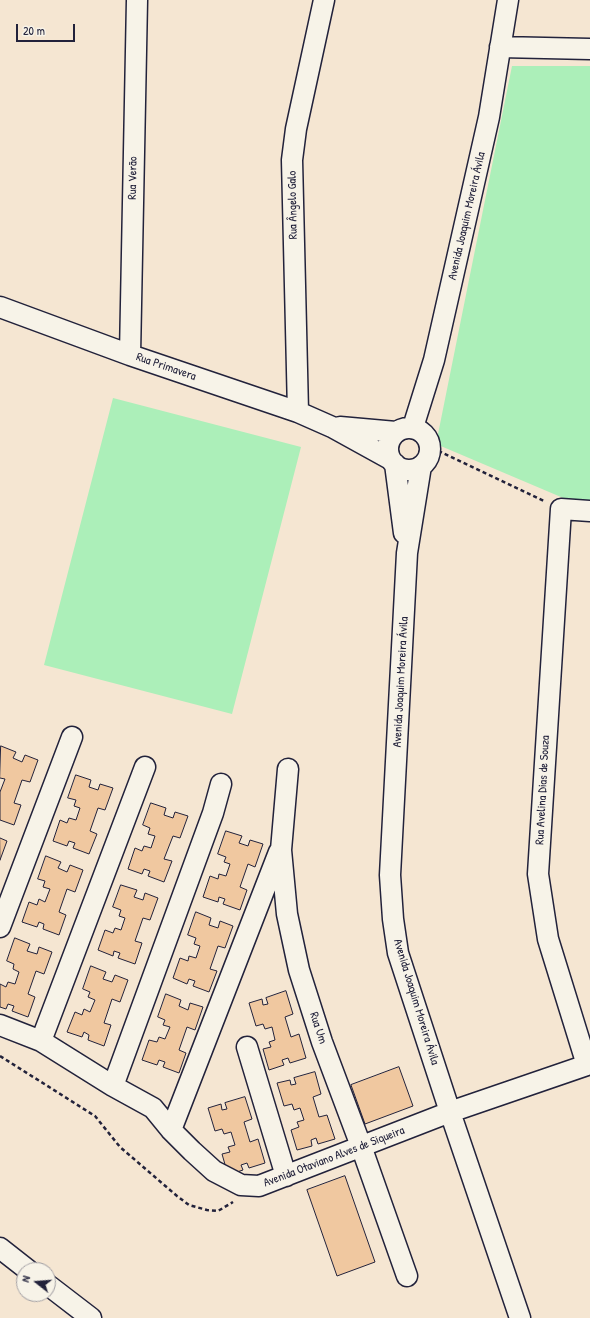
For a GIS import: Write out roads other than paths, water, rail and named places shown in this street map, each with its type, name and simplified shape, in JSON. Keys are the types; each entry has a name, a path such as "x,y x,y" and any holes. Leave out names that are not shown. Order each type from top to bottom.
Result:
{"street":[{"name":"Rua Verão","path":"130,356 137,0"},
{"name":"Rua Ângelo Galo","path":"298,412 292,160 296,130 324,0"},
{"name":"Avenida Joaquim Moreira Ávila","path":"418,429 414,424 436,353 489,116 508,0"},
{"path":"500,47 590,50"},
{"name":"Rua Primavera","path":"0,307 130,356 298,412 332,427 393,462"},
{"name":"Rua Primavera","path":"332,427 396,432"},
{"path":"403,428 418,429 428,440 430,447 429,455 421,466 415,469 408,470 401,468 393,462 388,452 388,444 396,432 403,428"},
{"name":"Avenida Joaquim Moreira Ávila","path":"393,462 407,553"},
{"name":"Avenida Joaquim Moreira Ávila","path":"421,466 407,553 390,875 393,919 398,953 520,1318"},
{"name":"Rua Avelina Dias de Souza","path":"589,1065 548,939 538,874 560,508 590,511"},
{"path":"0,927 72,737"},
{"path":"41,1041 145,767"},
{"name":"Rua Um","path":"288,769 280,850 287,914 299,970 322,1042 407,1276"},
{"path":"113,1086 213,813 221,784"},
{"path":"171,1130 280,850"},
{"name":"Avenida Otaviano Alves de Siqueira","path":"0,1025 41,1041 113,1086 153,1108 171,1130 214,1171 241,1185 259,1186 450,1112 589,1065"},
{"path":"247,1047 286,1176"},
{"path":"0,1248 18,1262"},
{"path":"56,1291 91,1318"}]}
